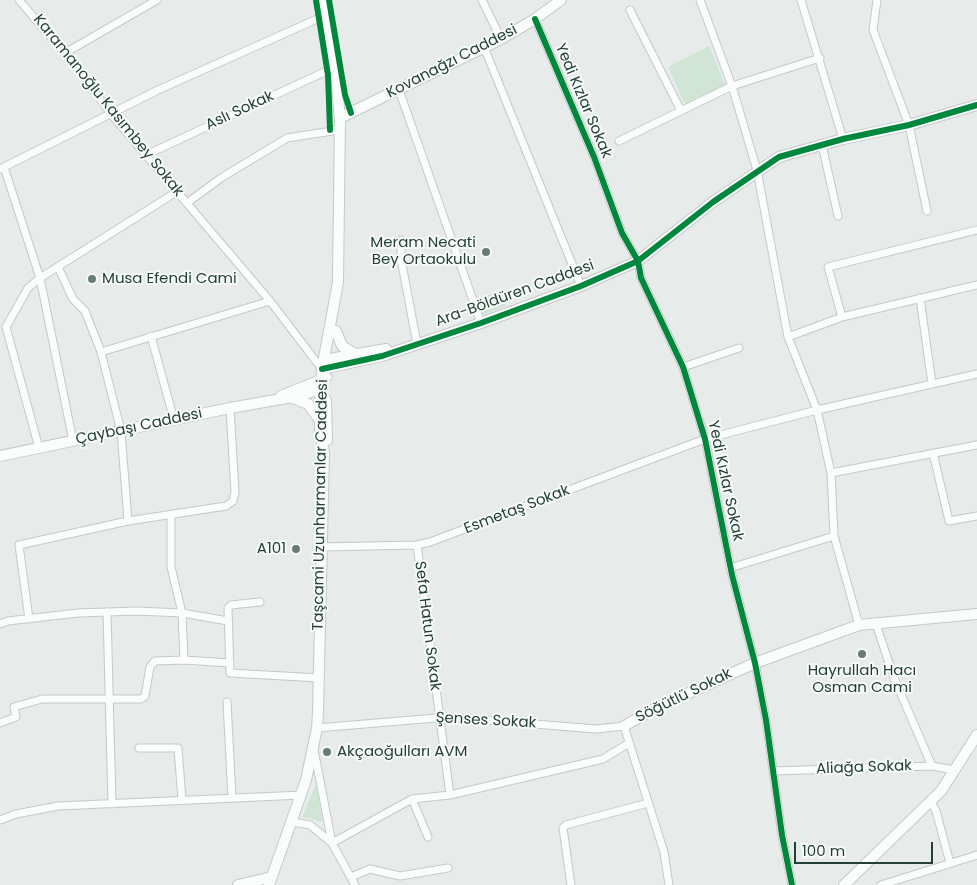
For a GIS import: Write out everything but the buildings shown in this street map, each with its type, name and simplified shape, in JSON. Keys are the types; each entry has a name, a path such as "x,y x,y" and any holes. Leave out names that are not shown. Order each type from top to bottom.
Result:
{"street":[{"name":"Karamanoğlu Kasımbey Sokak","path":"19,0 65,53 111,114 270,301 325,371"},
{"path":"65,53 157,0"},
{"name":"Taşcami Uzunharmanlar Caddesi","path":"271,881 302,795 317,728 324,452 320,420 338,282 340,118 335,67 323,0"},
{"path":"482,0 501,39"},
{"name":"Kovanağzı Caddesi","path":"340,118 501,39 535,19 560,0"},
{"path":"700,0 732,86 757,170 788,337 817,410 831,473 834,536 859,625"},
{"path":"801,0 843,139"},
{"path":"878,0 873,30 909,126 927,211"},
{"path":"630,10 681,111"},
{"path":"73,441 40,278 2,168 196,73 326,15"},
{"name":"Yedi Kızlar Sokak","path":"535,19 594,157 622,233 638,261 641,278 683,367 705,438 730,568 755,663 766,720 782,835 792,885"},
{"path":"484,47 581,286"},
{"path":"619,141 732,86 820,58"},
{"name":"Aslı Sokak","path":"146,155 335,67"},
{"path":"398,90 480,323"},
{"name":"Ara-Böldüren Caddesi","path":"325,371 382,356 480,323 581,286 638,261 713,202 757,170 779,157 843,139 909,126 977,105"},
{"path":"187,202 236,168 287,138 339,130"},
{"path":"822,145 838,216"},
{"path":"39,448 3,327 28,288 40,278 178,191"},
{"path":"842,317 828,267 977,230"},
{"path":"401,240 401,259 417,344"},
{"path":"58,267 73,299 85,311 101,352 121,431 128,522"},
{"path":"324,452 327,438 325,371 336,331 340,302 338,282"},
{"path":"788,337 842,317 977,285"},
{"path":"920,298 932,384"},
{"path":"101,352 270,301"},
{"path":"336,331 342,346 355,354"},
{"path":"151,336 174,420"},
{"name":"Ara-Böldüren Caddesi","path":"325,371 355,354 417,344"},
{"path":"683,367 739,348"},
{"name":"Çaybaşı Caddesi","path":"0,456 292,397 325,371"},
{"name":"Çaybaşı Caddesi","path":"279,399 325,371"},
{"name":"Esmetaş Sokak","path":"321,547 417,545 463,530 705,438 817,410 977,374"},
{"path":"292,397 308,404 320,420"},
{"path":"29,619 19,545 128,522 226,506 233,501 235,492 230,408"},
{"path":"831,473 977,445"},
{"path":"933,453 949,522 977,516"},
{"path":"171,516 171,567 182,613 184,660"},
{"path":"730,568 834,536"},
{"name":"Sefa Hatun Sokak","path":"417,545 450,795"},
{"path":"260,602 231,605 228,608 230,673 318,678"},
{"path":"0,624 29,619 137,611 182,613 228,621"},
{"path":"108,612 108,699 112,804"},
{"name":"Söğütlü Sokak","path":"624,726 656,708 755,663 859,625 977,614"},
{"path":"876,624 894,678 932,766"},
{"path":"0,723 16,717 14,707 42,699 141,699 145,696 150,667 155,661 184,660 230,663"},
{"path":"227,702 232,798"},
{"name":"Şenses Sokak","path":"317,728 439,717 596,729 624,726"},
{"path":"624,726 664,852 669,885"},
{"path":"844,885 942,791 977,735"},
{"path":"332,842 412,798 450,795 603,759 629,743"},
{"path":"139,748 178,748 182,800"},
{"path":"314,748 332,842 355,885"},
{"name":"Aliağa Sokak","path":"773,771 932,766 955,770"},
{"path":"0,820 16,814 58,806 302,795"},
{"path":"412,798 428,837"},
{"path":"571,885 563,828 566,825 648,802"},
{"path":"931,802 939,819 950,863"},
{"path":"293,822 310,825 332,842"},
{"path":"881,885 977,855"},
{"path":"351,877 370,868 400,876 448,868"},
{"path":"238,885 271,881"}],"green space":[{"path":"709,46 726,87 685,104 668,67"},
{"path":"501,291 506,306 482,315 477,299"},
{"path":"316,784 323,822 302,817"}],"cycle path":[{"path":"316,0 328,75 330,130"},
{"path":"329,0 345,95 351,113"},
{"path":"535,19 594,157 622,233 638,261 641,278 683,367 705,439 732,575 755,663 766,720 782,835 792,885"},
{"path":"322,369 382,356 481,323 581,286 638,261 713,202 779,157 843,139 909,125 977,105"}],"place":[{"name":"Meram Necati Bey Ortaokulu","path":"486,252"},
{"name":"Musa Efendi Cami","path":"92,279"},
{"name":"A101","path":"296,549"},
{"name":"Hayrullah Hacı Osman Cami","path":"862,654"},
{"name":"Akçaoğulları AVM","path":"327,752"}]}
